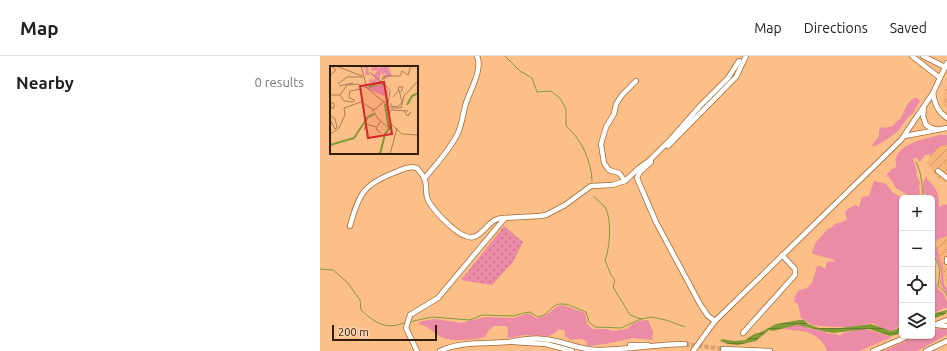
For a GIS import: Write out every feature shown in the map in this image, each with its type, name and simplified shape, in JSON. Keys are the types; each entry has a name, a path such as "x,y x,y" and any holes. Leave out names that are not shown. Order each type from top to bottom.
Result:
{"street":[{"path":"424,178 441,160 458,133 466,103 475,83 478,62 477,56"},
{"path":"715,321 708,316 693,290 656,222 637,178 640,172 683,132 708,104 736,77 746,56"},
{"path":"912,56 940,78"},
{"path":"693,351 715,321 905,136 933,93 946,65 923,56"},
{"path":"350,226 354,209 362,193 369,185 379,178 411,167 417,168 424,178 426,195 429,202 448,224 461,234 470,238 476,236 493,221 499,218 546,215 565,205 592,186 612,185 625,181 650,160 671,139 700,106 728,78 739,61"},
{"path":"625,181 619,173 609,170 604,164 601,144 606,127 614,114 616,104 622,95 636,81"},
{"path":"933,93 938,110 947,118"},
{"path":"924,107 923,116 926,125 939,130"},
{"path":"905,136 947,128"},
{"path":"938,171 947,178"},
{"path":"417,351 406,328 410,315 438,298 505,218"},
{"path":"743,333 795,275 795,269 782,255"},
{"path":"935,325 947,320"},
{"path":"935,326 947,326"},
{"path":"510,342 523,339 543,338 578,348 593,350 685,344"},
{"path":"873,351 902,339"},
{"path":"926,351 947,340"},
{"path":"440,351 457,346 510,342 546,344 572,351"},
{"path":"939,345 947,347"},
{"path":"723,349 770,351"}],"shaded area":[{"path":"947,85 947,109 943,105 944,93"},
{"path":"914,98 917,98 920,101 914,113 907,119 897,132 873,147 872,145 879,136 879,130 881,127 892,127 901,118 908,103"},
{"path":"947,135 947,145 938,147 933,154 925,155 920,162 916,158 913,159 917,172 916,174 920,183 920,191 919,195 908,195 896,188 887,174 891,171 890,170 896,167 896,159 903,148 928,138"},
{"path":"947,141 947,183 938,179 927,163 932,149"},
{"path":"926,176 937,192 939,207 945,204 947,205 947,236 935,241 935,195 926,195 923,193 923,183"},
{"path":"874,181 886,184 893,193 899,196 899,326 892,331 889,331 873,323 850,327 812,325 801,318 798,304 794,302 795,296 799,290 810,285 814,279 817,266 826,269 826,264 829,261 833,262 835,260 813,254 812,252 816,242 828,229 847,219 845,212 848,209 855,205 859,207 862,197 869,196"},
{"path":"504,226 523,242 513,262 492,285 461,280"},
{"path":"947,236 947,286 935,241"},
{"path":"935,241 943,268 944,285 947,288 947,294 940,284 941,270 935,255"},
{"path":"935,264 938,289 944,294 947,302 947,308 935,312"},
{"path":"563,305 585,313 587,324 593,329 606,329 613,331 627,329 636,322 648,320 653,332 652,340 633,338 588,346 586,344 587,342 583,339 571,340 565,336 565,331 559,329 549,336 524,335 511,338 507,337 507,326 494,326 489,330 485,337 469,340 450,340 441,337 427,327 417,324 422,321 435,319 461,323 485,317 513,318 526,314 531,314 536,318 544,316"},
{"path":"947,310 944,315 935,318 935,313"},
{"path":"804,320 808,324 819,328 840,328 871,324 891,331 899,328 899,333 890,336 869,329 832,333 797,325 773,331 769,330 756,341 738,345 720,341 722,339 734,341 745,340 754,334 776,324"},
{"path":"792,325 800,325 840,336 843,333 864,329 892,337 859,351 827,351 822,342 810,333 784,329"},
{"path":"944,327 947,328 947,335 917,351 883,351 911,339 935,339 935,329"}],"waterway":[{"path":"505,56 520,71 532,78 537,92 551,91 560,98 566,109 566,125 580,142 591,170 592,181"},
{"path":"916,162 921,175 923,195"},
{"path":"593,196 605,207 609,218 609,241 605,260 611,275 615,280 613,287 630,315 641,319"},
{"path":"935,258 940,269 938,286 946,293 947,296"},
{"path":"320,269 333,270 347,282 360,300 361,310 371,319 387,326 399,325 406,322"},
{"path":"409,322 432,317 470,320 482,315 513,316 530,312 538,317 545,314 557,305 565,304 586,312 589,322 595,327 621,328 641,319 651,317 666,320 685,327"}],"tunnel":[{"path":"685,344 723,349"}]}
